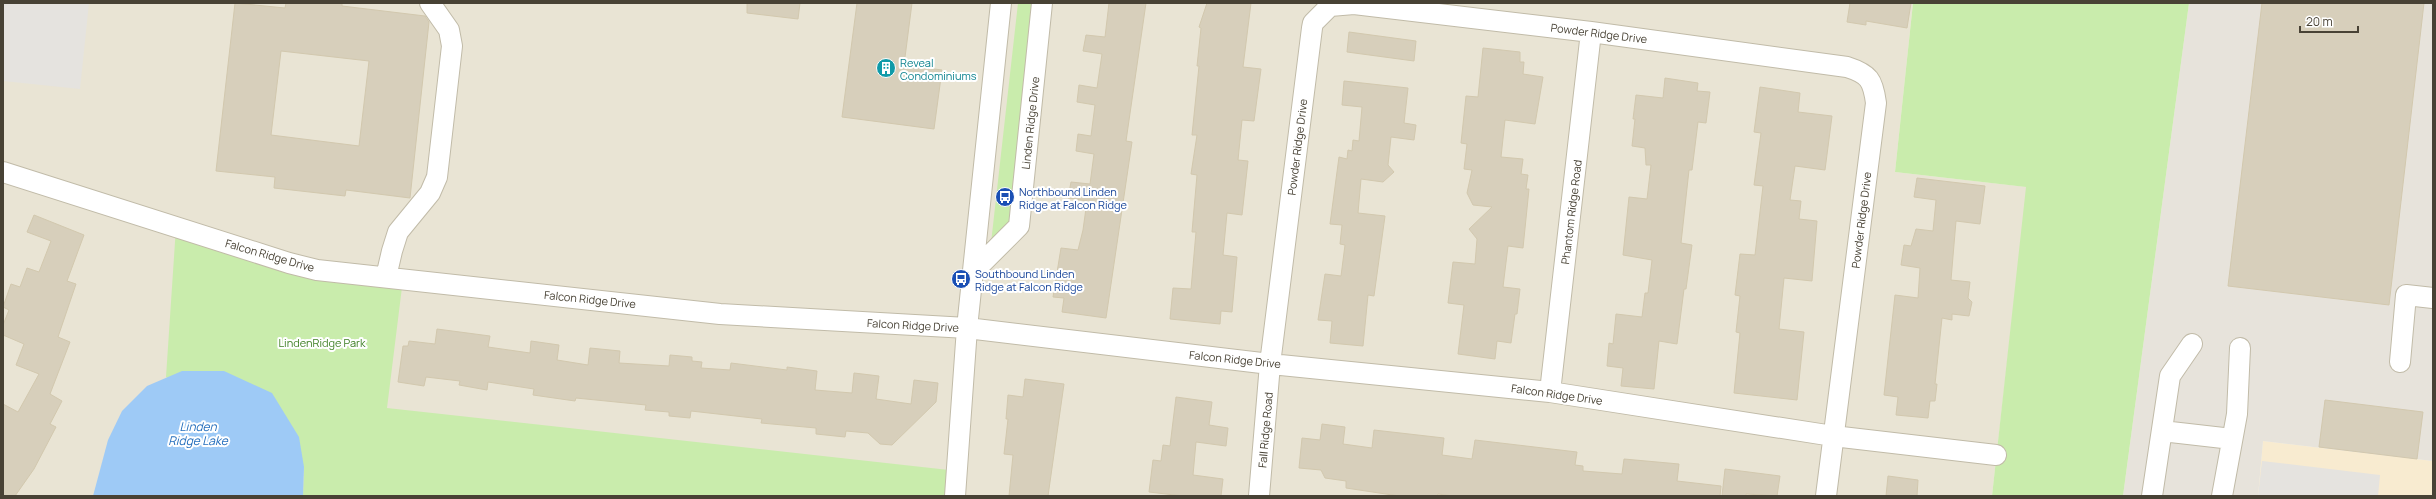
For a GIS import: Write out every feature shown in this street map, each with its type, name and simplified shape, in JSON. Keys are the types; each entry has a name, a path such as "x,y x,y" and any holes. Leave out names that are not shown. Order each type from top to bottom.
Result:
{"street":[{"path":"386,277 398,232 430,193 437,178 452,46 449,30 430,3"},
{"path":"955,496 967,328 1001,3"},
{"name":"Linden Ridge Drive","path":"973,272 1018,226 1042,3"},
{"name":"Powder Ridge Drive","path":"1270,364 1313,23 1330,6 1354,4 1591,32 1847,67 1862,72 1873,85 1876,103 1826,496"},
{"name":"Phantom Ridge Road","path":"1550,392 1591,32"},
{"name":"Falcon Ridge Drive","path":"3,172 289,263 317,270 720,314 967,328 1270,364 1550,392 1833,436 1996,455"},
{"path":"2400,362 2406,295 2433,298"},
{"path":"2152,496 2170,376 2192,344"},
{"path":"2222,496 2237,414 2240,348"},
{"name":"Fall Ridge Road","path":"1259,496 1270,364"},
{"path":"2162,430 2232,439"}],"shaded area":[{"path":"3,3 1913,3 1895,172 2027,187 1992,496 3,496"},
{"path":"3,3 89,3 80,89 3,81"},
{"path":"2189,3 2433,3 2433,461 2263,441 2258,496 2123,496"},
{"path":"2263,441 2433,461 2433,496 2258,496"},
{"path":"2262,461 2380,475 2378,496 2258,496"}],"green space":[{"path":"1018,3 1040,3 1010,221 991,243"},
{"path":"1913,3 2189,3 2123,496 1992,496 2026,187 1895,172"},
{"name":"LindenRidge Park","path":"176,227 289,263 403,279 387,408 958,471 955,496 303,496 304,467 166,377"}],"water":[{"name":"Linden Ridge Lake","path":"182,371 224,371 272,393 299,437 304,467 303,496 93,496 108,440 122,411 147,386"}],"building":[{"path":"235,3 285,8 286,3 342,3 342,6 425,16 429,22 410,198 346,190 345,196 274,188 275,177 216,171","holes":["281,51 369,61 359,146 271,135"]},
{"path":"747,3 800,3 798,19 747,13"},
{"name":"Reveal Condominiums","path":"857,3 912,3 904,65 942,70 934,129 842,117"},
{"path":"1109,3 1146,3 1126,141 1132,142 1106,318 1062,312 1064,298 1053,297 1061,248 1078,250 1083,230 1087,201 1068,198 1071,182 1090,184 1094,154 1076,151 1078,134 1091,136 1095,105 1077,102 1079,85 1097,88 1102,54 1083,51 1086,35 1105,37"},
{"path":"1207,3 1251,3 1243,67 1261,69 1254,121 1242,120 1238,160 1248,161 1242,215 1227,213 1223,255 1237,257 1232,312 1221,311 1220,324 1170,319 1173,288 1191,289 1196,232 1192,232 1197,175 1191,174 1197,135 1192,135 1199,66 1197,66 1201,28 1199,27"},
{"path":"1850,3 1911,3 1907,28 1866,21 1866,25 1847,22"},
{"path":"2262,3 2424,3 2389,305 2228,286"},
{"path":"1349,32 1416,41 1414,61 1347,52"},
{"path":"1483,48 1520,52 1520,62 1524,62 1523,74 1543,77 1535,124 1505,120 1501,157 1523,159 1521,174 1528,175 1526,189 1529,189 1523,248 1508,246 1503,287 1520,289 1517,314 1515,314 1511,343 1497,341 1495,359 1458,354 1464,305 1448,303 1453,262 1475,264 1477,239 1469,229 1492,207 1473,205 1467,193 1472,170 1464,169 1467,144 1461,143 1466,96 1478,97"},
{"path":"1665,78 1698,83 1697,91 1710,92 1706,123 1698,122 1692,170 1689,170 1681,243 1692,245 1686,289 1684,289 1677,344 1659,341 1654,389 1621,386 1623,368 1607,366 1609,343 1613,344 1616,314 1642,317 1645,293 1648,293 1652,260 1623,255 1629,197 1647,199 1651,165 1646,165 1645,148 1632,146 1635,119 1633,119 1636,95 1663,98"},
{"path":"1344,81 1408,88 1404,123 1416,125 1414,140 1391,137 1388,165 1394,172 1383,182 1361,179 1358,213 1385,216 1374,296 1368,295 1363,346 1330,343 1332,321 1318,320 1325,274 1341,276 1345,245 1340,244 1342,225 1330,224 1339,157 1347,159 1348,150 1352,151 1353,140 1359,141 1362,107 1342,105"},
{"path":"1760,87 1800,93 1798,112 1832,116 1825,170 1795,166 1790,200 1801,201 1799,219 1817,221 1812,281 1784,278 1779,329 1804,332 1797,400 1734,393 1740,333 1736,332 1740,296 1735,295 1740,254 1755,255 1763,186 1754,185 1761,133 1754,132"},
{"path":"1917,178 1985,186 1980,224 1956,221 1951,280 1970,282 1968,298 1972,302 1969,316 1952,314 1952,320 1942,318 1935,384 1937,384 1935,401 1930,401 1928,418 1896,415 1898,397 1884,395 1895,295 1918,298 1920,268 1901,265 1904,245 1911,246 1916,229 1933,231 1936,200 1914,197"},
{"path":"34,215 84,235 67,281 76,284 58,337 70,342 50,394 62,401 50,424 56,427 34,469 15,496 3,496 3,404 18,412 39,374 16,365 24,344 3,335 3,325 9,310 3,307 11,284 20,287 27,268 39,272 51,241 27,232"},
{"path":"437,329 490,336 488,347 530,353 531,341 559,345 557,360 588,365 590,348 620,351 619,363 669,366 670,355 692,357 692,361 702,362 701,368 730,370 731,363 787,370 787,367 817,371 815,390 852,393 854,373 879,376 876,399 911,404 914,380 938,383 936,402 892,445 880,444 868,433 846,431 845,437 816,434 816,428 761,423 762,419 691,411 690,418 669,416 669,412 645,410 646,405 576,398 575,401 533,395 534,389 488,382 487,390 459,385 460,381 426,377 424,386 398,382 403,346 408,346 409,341 435,344"},
{"path":"1025,379 1064,384 1048,496 1009,496 1013,455 1004,454 1008,419 1006,419 1008,395 1023,397"},
{"path":"1176,397 1212,402 1209,425 1228,428 1226,446 1196,442 1193,475 1223,479 1221,496 1183,496 1149,492 1153,460 1161,461 1163,445 1170,446"},
{"path":"2325,400 2423,412 2417,459 2319,447"},
{"path":"1322,424 1345,427 1343,444 1372,448 1374,430 1444,438 1442,455 1472,459 1475,440 1577,452 1575,465 1583,466 1583,471 1622,474 1624,459 1679,464 1677,481 1721,486 1720,496 1453,496 1438,494 1437,496 1399,496 1346,488 1346,481 1325,478 1321,470 1299,468 1302,438 1320,440"},
{"path":"1725,469 1780,476 1777,496 1746,494 1746,496 1722,496"},
{"path":"1888,476 1918,480 1917,496 1886,496"}],"place":[{"name":"Reveal Condominiums","path":"886,68"},
{"name":"Northbound Linden Ridge at Falcon Ridge","path":"1005,197"},
{"name":"Southbound Linden Ridge at Falcon Ridge","path":"961,279"}]}
